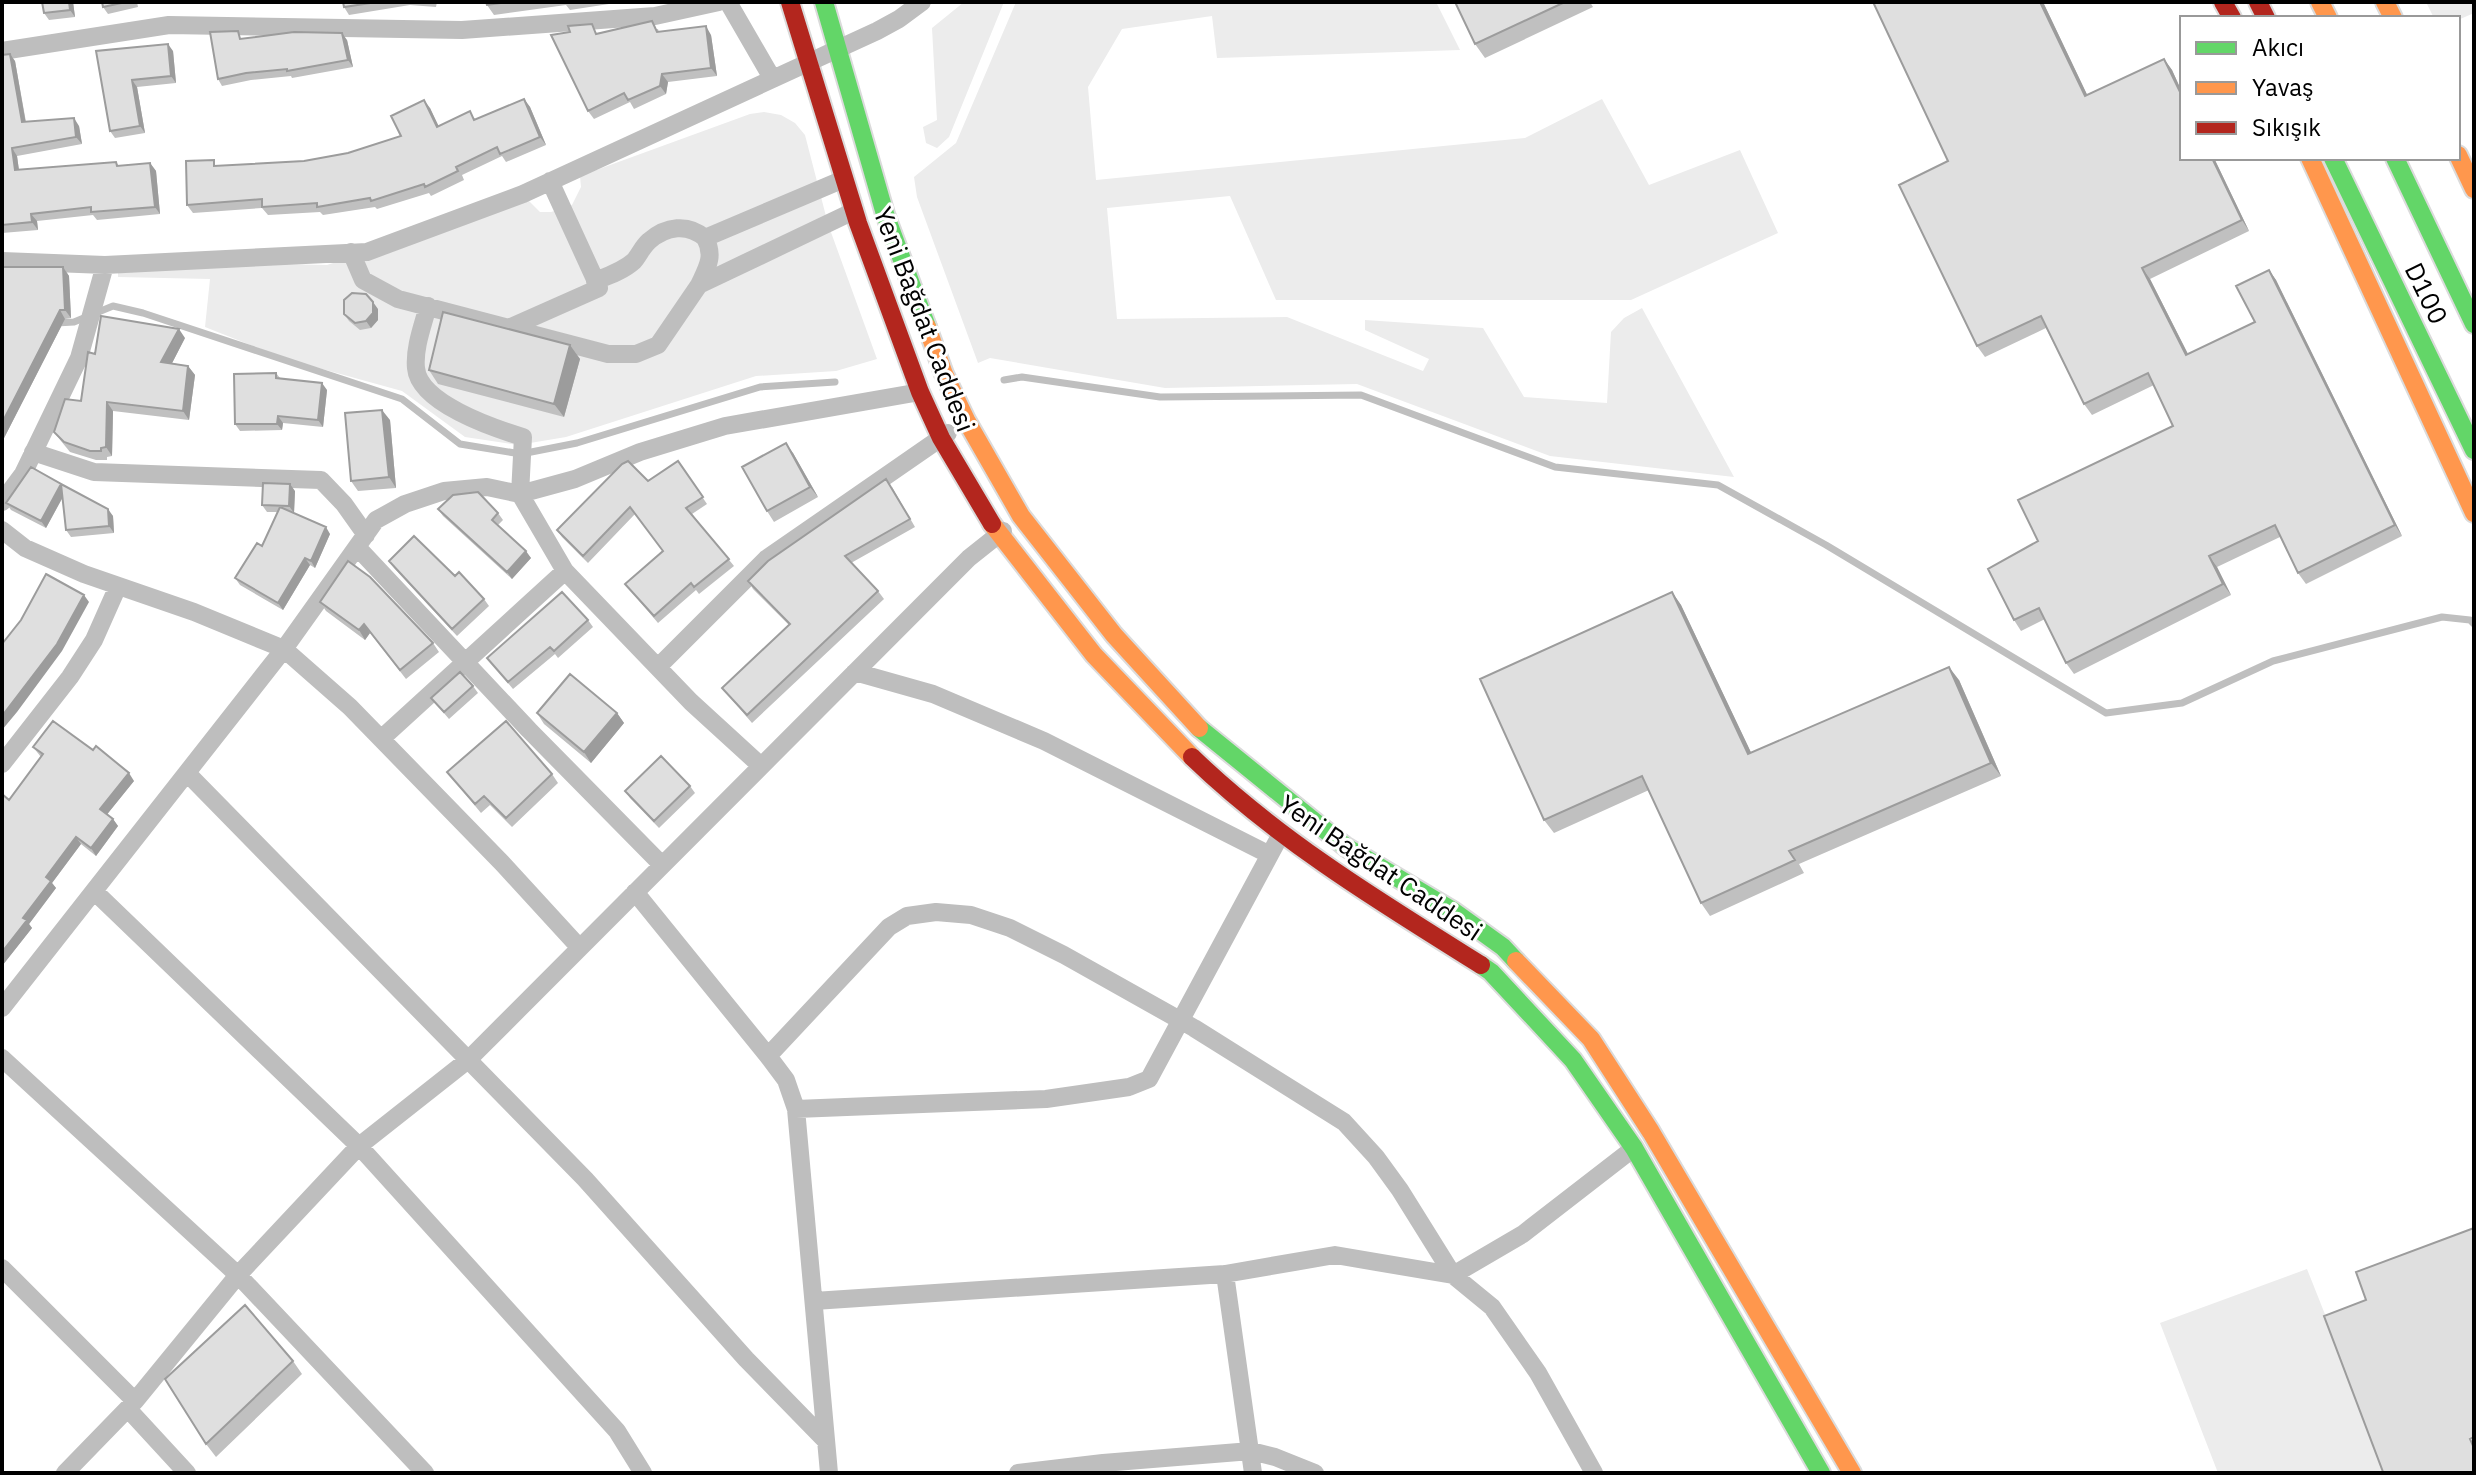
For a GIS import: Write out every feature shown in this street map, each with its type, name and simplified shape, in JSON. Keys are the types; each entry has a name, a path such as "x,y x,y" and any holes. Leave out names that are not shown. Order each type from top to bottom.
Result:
{"main road":[{"name":"Yeni Bağdat Caddesi","path":"790,2 854,211 920,392 941,438 998,535 1094,655 1194,760 1281,834 1334,872 1491,972 1573,1060 1634,1148 1821,1473"},
{"name":"Yeni Bağdat Caddesi","path":"824,2 885,214 944,374 966,420 1021,516 1114,635 1205,735 1346,847 1453,911 1503,947 1591,1039 1651,1132 1852,1473"},
{"path":"2460,159 2474,189"},
{"path":"2311,160 2474,513"},
{"name":"D100","path":"2334,160 2474,450"},
{"name":"D100","path":"2396,160 2474,324"},
{"path":"2382,312 2474,471"}],"street":[{"path":"2,51 169,25 462,30 655,16 719,2"},
{"path":"728,2 772,78"},
{"path":"2,261 105,265 367,252 550,181 899,19 922,2"},
{"path":"705,238 844,179"},
{"path":"511,327 599,288 550,181"},
{"path":"699,285 854,211"},
{"path":"351,252 363,280 398,299 608,354 636,354 658,345 699,285 710,262 711,248 697,231 685,227 666,230 648,241 633,261 616,273 595,281"},
{"path":"2,502 23,474 79,358 105,265"},
{"path":"428,306 416,358 419,383 427,392 472,418 523,437 520,494 565,571 691,702 761,766"},
{"path":"3,1005 284,649 376,520 405,504 444,491 487,487 520,494 575,479 640,452 725,426 920,392"},
{"path":"658,667 766,559 966,420"},
{"path":"33,452 94,472 321,480 344,504 362,541 466,662 662,865"},
{"path":"65,1473 132,1405 238,1275 359,1146 468,1060 969,558 1021,516"},
{"path":"2,530 25,548 284,649 350,707 579,947"},
{"path":"381,739 565,571"},
{"path":"2,764 78,665 94,640 118,586"},
{"path":"855,672 933,694 1044,741 1268,854"},
{"path":"187,773 585,1179 746,1359 826,1441"},
{"path":"796,1109 1046,1099 1129,1087 1149,1079 1281,834"},
{"path":"94,891 359,1146 617,1431 643,1473"},
{"path":"635,892 786,1080 796,1109 829,1473"},
{"path":"768,1056 889,927 907,916 936,912 971,915 1010,928 1064,955 1182,1022 1344,1122 1376,1157 1400,1190 1453,1275 1492,1307 1538,1373 1594,1473"},
{"path":"2,1058 238,1275 425,1473"},
{"path":"814,1301 1225,1274 1335,1255 1453,1275 1523,1234 1634,1148"},
{"path":"2,1268 132,1405 187,1473"},
{"path":"1225,1274 1253,1473"},
{"path":"1018,1473 1251,1451 1315,1473"}],"shaded area":[{"path":"964,2 1004,2 949,137 937,148 926,143 923,127 937,120 932,28"},
{"path":"1016,2 1436,2 1460,50 1217,58 1212,16 1122,29 1088,87 1096,180 1525,138 1602,99 1649,185 1740,150 1778,233 1631,300 1276,300 1230,196 1107,208 1117,319 1287,317 1423,371 1429,359 1365,330 1365,320 1483,328 1524,397 1607,403 1611,332 1624,318 1642,308 1734,477 1550,456 1357,384 1165,388 990,358 978,363 917,197 914,177 956,143"},
{"path":"2426,2 2474,2 2474,13 2460,19 2460,16 2433,16"},
{"path":"764,112 781,115 795,123 805,135 828,224 877,359 836,371 756,376 566,437 518,445 465,437 402,391 286,359 205,327 210,279 118,277 118,273 232,263 327,265 528,200 540,212 551,212 572,205 581,187 580,176 750,114"},
{"path":"2307,1269 2388,1473 2218,1473 2160,1323"}],"building":[{"path":"42,2 69,2 70,10 44,13"},
{"path":"102,2 126,2 103,7"},
{"path":"343,2 377,2 344,7"},
{"path":"1455,2 1565,2 1475,44"},
{"path":"1873,2 2040,2 2085,96 2164,59 2180,92 2180,160 2213,160 2242,220 2142,268 2186,355 2255,322 2236,286 2269,270 2395,525 2298,573 2275,525 2209,556 2223,584 2066,663 2039,608 2014,620 1988,569 2038,541 2018,500 2173,426 2148,373 2084,404 2041,316 1977,346 1899,185 1948,161"},
{"path":"652,21 657,32 706,26 711,68 662,74 660,86 628,100 624,93 588,111 551,35 570,32 568,26 592,24 596,34"},
{"path":"238,31 240,39 294,32 342,33 348,60 218,79 210,32"},
{"path":"168,44 171,76 132,80 140,126 110,131 96,51"},
{"path":"10,54 22,122 74,118 76,137 12,148 15,170 116,162 117,166 150,163 155,207 91,212 91,207 31,214 32,222 2,225 2,55"},
{"path":"524,99 540,137 500,154 497,147 456,167 458,171 425,187 424,184 371,201 370,198 317,207 317,203 262,207 262,199 187,205 186,161 214,160 214,166 304,161 348,153 401,136 391,116 424,100 437,127 470,111 474,120"},
{"path":"2,267 63,267 65,310 60,310 2,423"},
{"path":"352,293 366,294 373,302 373,313 366,321 355,323 344,314 344,300"},
{"path":"443,312 570,345 554,404 429,370"},
{"path":"101,316 179,329 161,362 188,366 183,411 107,402 106,447 101,451 90,451 64,442 54,432 65,399 81,401 88,352 95,354"},
{"path":"276,373 276,378 322,383 318,420 278,416 277,424 235,424 234,374"},
{"path":"382,410 389,477 351,481 345,413"},
{"path":"786,443 810,487 767,511 742,467"},
{"path":"628,461 648,481 678,461 703,497 686,508 729,559 694,587 691,583 654,616 625,584 663,551 630,507 583,556 557,530"},
{"path":"31,467 61,484 41,521 6,503"},
{"path":"886,479 910,519 845,556 878,591 747,715 722,688 790,624 748,581 768,561"},
{"path":"263,483 290,484 289,506 262,505"},
{"path":"61,484 108,509 109,526 66,530"},
{"path":"478,492 498,513 492,520 526,551 507,572 438,509 453,495"},
{"path":"280,507 326,527 311,561 305,558 278,603 235,578 257,543 262,546"},
{"path":"414,536 455,576 459,572 484,599 452,629 389,561"},
{"path":"348,561 370,577 433,643 400,670 364,624 359,630 320,602"},
{"path":"46,574 84,595 57,644 2,716 2,644 21,620"},
{"path":"562,592 588,620 554,651 550,647 508,682 487,658"},
{"path":"1672,592 1748,754 1949,667 1991,763 1789,851 1795,860 1701,903 1642,776 1544,820 1480,679"},
{"path":"460,672 473,686 444,712 431,698"},
{"path":"570,674 617,713 584,752 537,713"},
{"path":"53,721 93,750 96,746 129,773 100,809 113,819 91,848 76,837 46,877 51,881 23,918 27,920 2,952 2,794 9,800 43,754 33,747"},
{"path":"506,721 552,774 506,818 484,796 475,804 447,772"},
{"path":"661,756 690,786 654,821 625,791"},
{"path":"2474,1228 2474,1437 2470,1439 2474,1448 2474,1473 2380,1473 2383,1472 2324,1316 2366,1300 2356,1272"},
{"path":"245,1305 293,1361 206,1444 165,1379"}],"waterway":[{"path":"56,323 74,322 113,306 143,313 402,399 460,444 521,454 577,443 760,387 835,382"},
{"path":"1004,380 1022,377 1160,397 1361,395 1555,467 1718,485 1826,545 2106,713 2182,703 2273,661 2442,617 2470,620 2474,624"}],"traffic: fast":[{"path":"824,2 885,214 927,327"},
{"path":"2334,160 2474,450"},
{"path":"2396,160 2474,324"},
{"path":"1199,728 1346,847 1453,911 1503,947 1516,961"},
{"path":"1481,965 1573,1060 1634,1148 1821,1473"}],"traffic: slow":[{"path":"2320,2 2327,16"},
{"path":"2385,2 2392,16"},
{"path":"2460,159 2474,189"},
{"path":"2311,160 2474,513"},
{"path":"927,327 944,374 966,420 1021,516 1114,635 1199,728"},
{"path":"992,524 1094,655 1192,757"},
{"path":"1516,961 1591,1039 1651,1132 1852,1473"}],"traffic: jam":[{"path":"790,2 858,223 920,392 941,438 992,524"},
{"path":"2223,2 2231,16"},
{"path":"2258,2 2265,16"},
{"path":"1192,757 1295,843 1481,965"}]}
